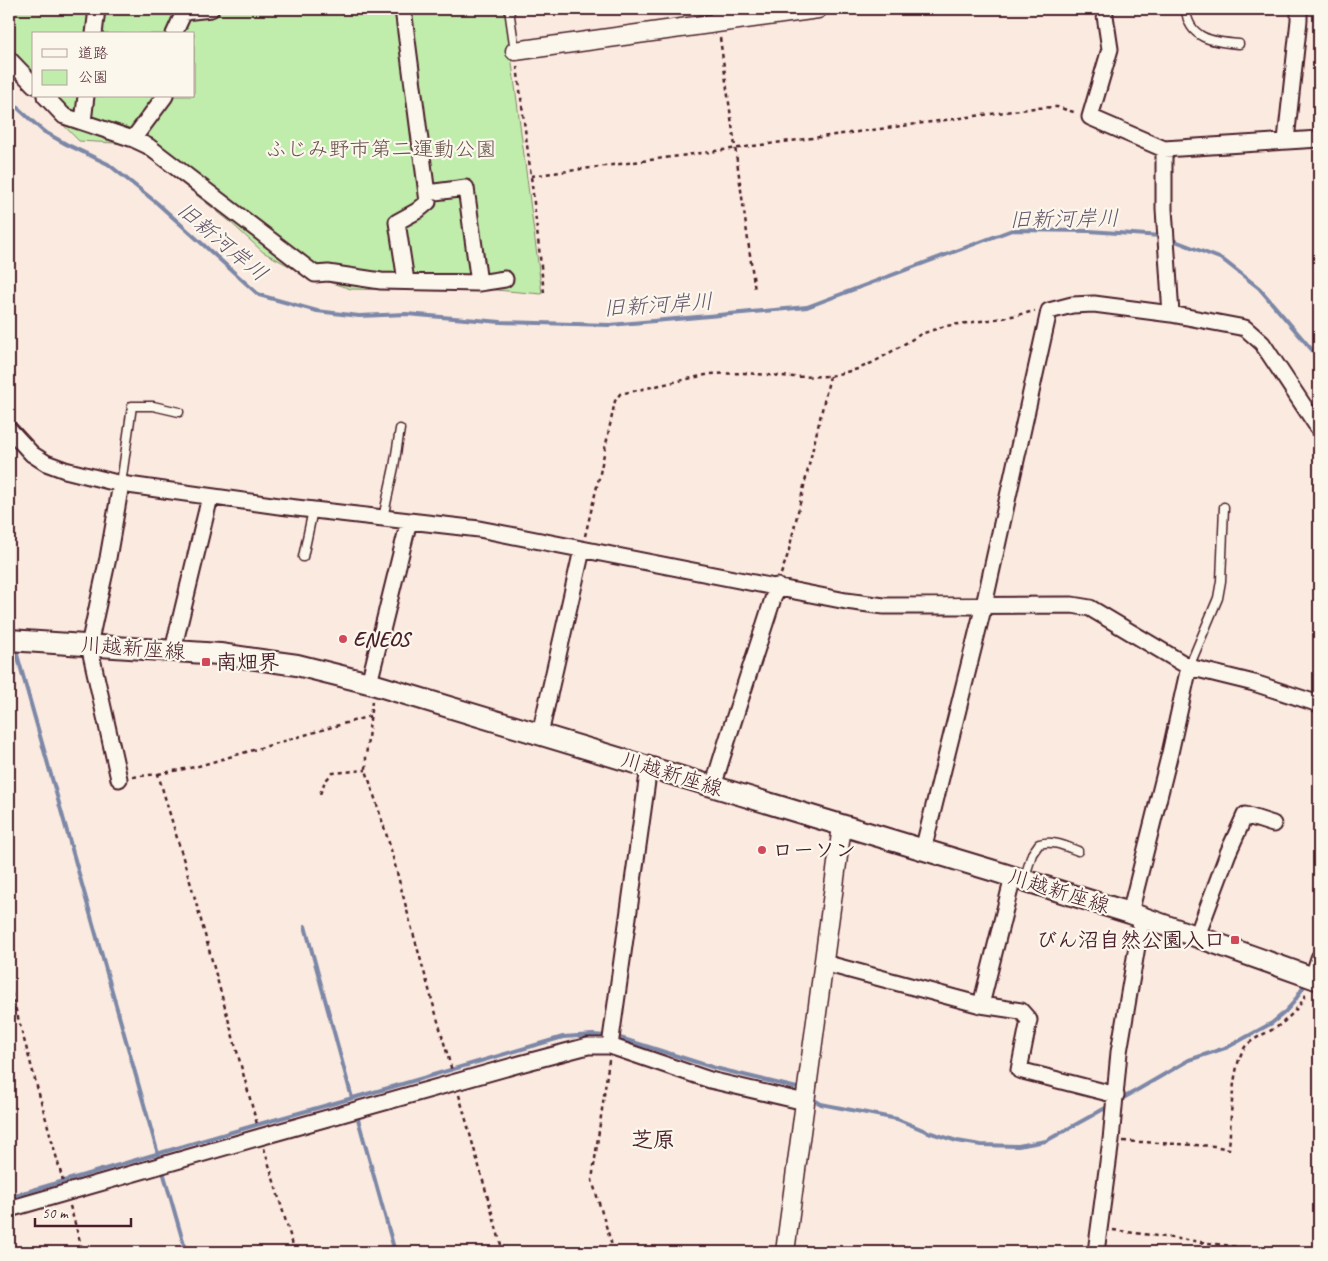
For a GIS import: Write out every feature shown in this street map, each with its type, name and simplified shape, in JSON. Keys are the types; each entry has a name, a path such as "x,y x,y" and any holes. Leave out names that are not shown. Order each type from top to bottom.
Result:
{"main road":[{"name":"川越新座線","path":"9,640 220,654 297,665 372,684 1136,915 1316,978"}],"street":[{"path":"94,32 97,9"},
{"path":"175,32 184,12 210,9"},
{"path":"403,9 428,202 417,211 397,222 406,281"},
{"path":"515,52 719,18 818,9"},
{"path":"1104,9 1110,49 1090,117 1164,149 1319,139"},
{"path":"1286,140 1299,9"},
{"path":"9,59 32,83"},
{"path":"47,98 64,116 133,139 148,146 316,274 328,272 381,281 478,283 505,279"},
{"path":"83,122 86,98"},
{"path":"133,139 164,98"},
{"path":"1164,149 1164,209 1171,314"},
{"path":"427,193 466,188 478,283"},
{"path":"923,850 984,605 1049,311 1072,305 1094,304 1171,314 1245,328 1262,343 1319,429"},
{"path":"9,429 32,454 46,463 65,470 121,484 313,510 480,529 582,550 884,606 1072,605 1090,608 1189,666 1254,683 1319,704"},
{"path":"119,779 89,645 108,558 121,484"},
{"path":"173,650 210,497"},
{"path":"372,684 409,521"},
{"path":"540,734 582,550"},
{"path":"713,786 732,722 748,680 778,586"},
{"path":"1096,1252 1112,1140 1119,1052 1136,915 1189,666"},
{"path":"610,1046 650,767"},
{"path":"1196,936 1245,815 1273,824"},
{"path":"785,1252 842,826"},
{"path":"981,1005 1018,879"},
{"path":"1316,978 1319,958"},
{"path":"824,963 981,1005 1021,1011 1029,1020 1019,1070 1116,1095"},
{"path":"9,1209 579,1047 610,1046 710,1080 805,1102"}],"lane":[{"path":"509,9 515,52"},
{"path":"1186,9 1187,22 1192,30 1200,36 1211,40 1239,44"},
{"path":"121,484 132,406 152,406 179,412"},
{"path":"383,518 400,429"},
{"path":"1189,666 1218,598 1221,581 1224,507"},
{"path":"303,557 313,510"},
{"path":"1018,879 1039,844 1047,842 1056,843 1078,851"}],"path":[{"path":"719,18 722,56 755,291"},
{"path":"515,52 532,176 544,292"},
{"path":"532,176 1051,106 1090,117"},
{"path":"582,550 615,401 620,394 725,372 794,377 830,376 858,369 874,362 921,334 944,326 1002,318 1036,310 1049,311"},
{"path":"778,586 788,554 830,376"},
{"path":"372,684 366,770 390,846 412,931 503,1252"},
{"path":"119,779 195,767 370,716"},
{"path":"320,794 325,781 333,774 366,770"},
{"path":"158,774 197,904 260,1137 295,1252"},
{"path":"1112,1140 1214,1146 1230,1149 1232,1101 1239,1058 1245,1047 1278,1026 1290,1015 1306,995 1316,978"},
{"path":"9,985 83,1252"},
{"path":"610,1046 592,1180 614,1252"},
{"path":"1099,1228 1275,1252"},
{"path":"1200,1252 1201,1243"}],"green space":[{"name":"ふじみ野市第二運動公園","path":"9,9 505,9 542,294 473,288 351,289 306,275 263,252 228,220 132,144 79,141 37,98 195,98 195,32 32,32 32,93 9,70"}],"waterway":[{"name":"旧新河岸川","path":"9,100 43,131 108,164 157,203 259,295 317,311 359,316 406,314 501,322 610,325 807,307 1012,230 1089,231 1161,236"},
{"name":"旧新河岸川","path":"1170,239 1222,259 1259,288 1319,358"},
{"path":"16,651 160,1161"},
{"path":"305,926 352,1098"},
{"path":"1120,1100 1189,1060 1228,1047 1272,1023 1294,1002 1304,986"},
{"path":"9,1197 563,1037 607,1036"},
{"path":"614,1036 715,1068 797,1088 801,1091"},
{"path":"811,1098 821,1104 897,1119 928,1132 957,1141 981,1145 1018,1146 1046,1141 1109,1106"},
{"path":"356,1112 395,1252"},
{"path":"162,1168 186,1252"}],"place":[{"name":"ENEOS","path":"343,639"},
{"name":"南畑界","path":"206,662"},
{"name":"ローソン","path":"762,850"},
{"name":"びん沼自然公園入口","path":"1235,940"}],"district":[{"name":"芝原","path":"653,1139"}]}
